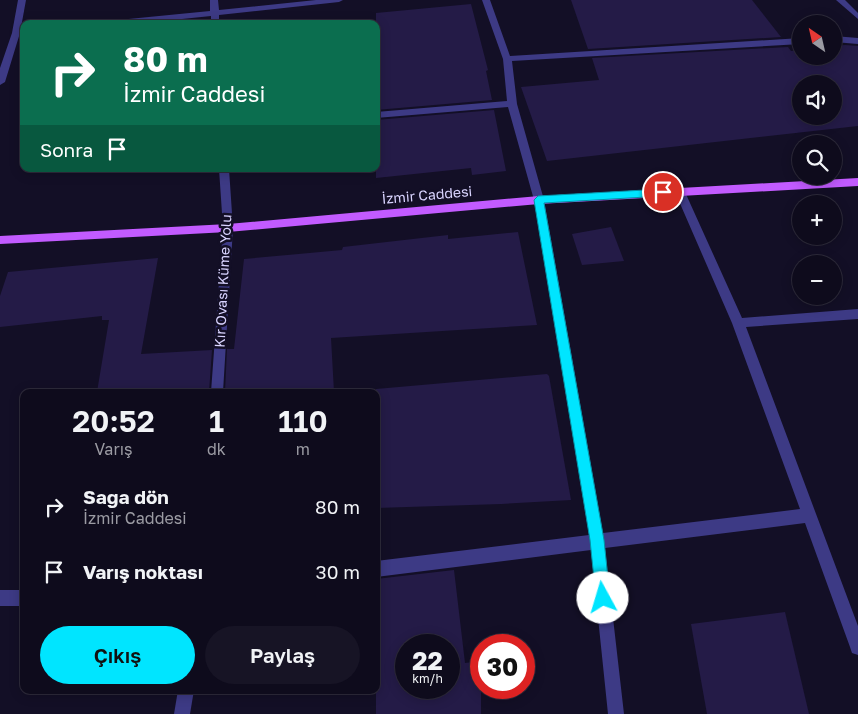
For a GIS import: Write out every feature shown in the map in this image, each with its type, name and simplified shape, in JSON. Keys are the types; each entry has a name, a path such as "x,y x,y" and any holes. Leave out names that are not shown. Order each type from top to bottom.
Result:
{"main road":[{"name":"İzmir Caddesi","path":"0,240 228,228 538,200 858,182"}],"street":[{"path":"21,20 22,0"},
{"path":"214,0 215,20"},
{"path":"147,20 339,0"},
{"path":"486,0 507,59 512,104 538,200 597,540 616,714"},
{"path":"840,0 858,17"},
{"path":"0,82 20,32"},
{"path":"842,40 858,41"},
{"path":"507,59 792,42"},
{"path":"380,115 512,104"},
{"name":"Kır Ovası Küme Yolu","path":"217,389 228,228 224,172"},
{"path":"680,192 738,323 858,648"},
{"path":"738,323 858,314"},
{"path":"380,568 809,515"},
{"path":"0,598 20,598"},
{"path":"182,714 185,694"}],"building":[{"path":"571,0 752,0 781,37 588,49"},
{"path":"471,4 488,70 486,71 492,100 380,110 380,20 376,20 376,13"},
{"path":"842,45 858,46 858,126 547,161 521,87 599,80 592,58 788,47 791,51 792,65 842,65"},
{"path":"494,110 506,171 472,175 471,168 376,178 376,172 380,172 380,120"},
{"path":"611,227 624,261 582,265 572,234"},
{"path":"518,232 537,325 331,338 334,389 225,389 227,349 234,349 244,259 342,250 343,247 448,235 448,239"},
{"path":"158,258 141,354 212,350 209,389 98,389 109,320 102,320 102,316 0,327 0,296 8,272"},
{"path":"547,374 549,376 571,500 380,508 380,389 376,389"},
{"path":"454,570 465,663 470,662 470,699 481,699 481,714 376,714 376,694 380,694 380,579"},
{"path":"785,612 809,714 707,714 691,624"}],"route":[{"path":"603,598 597,540 538,200 663,192"}]}
